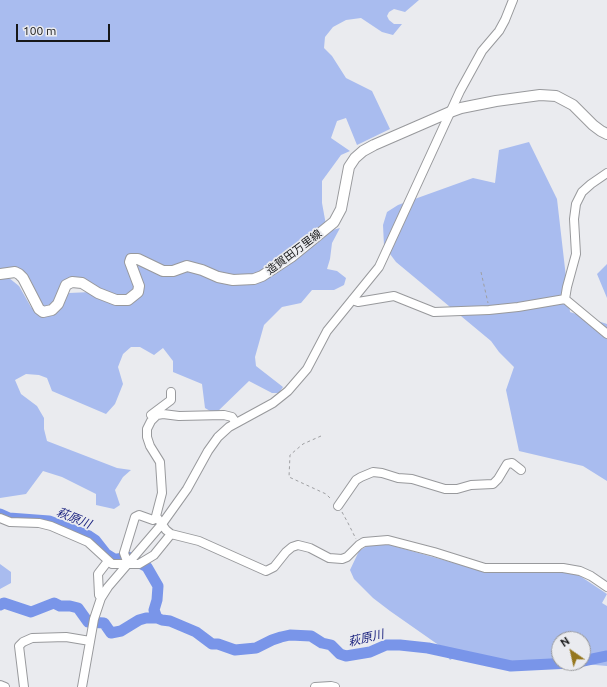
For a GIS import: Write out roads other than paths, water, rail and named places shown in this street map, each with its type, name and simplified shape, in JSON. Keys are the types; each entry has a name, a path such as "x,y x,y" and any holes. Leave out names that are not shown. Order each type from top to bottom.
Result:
{"main road":[{"name":"造賀田万里線","path":"0,274 15,272 19,274 23,278 39,309 43,312 52,310 58,304 66,285 72,282 82,283 98,293 116,300 128,300 138,292 138,286 130,262 131,259 138,259 162,271 173,271 187,266 233,280 244,280 262,276 291,257 334,222 341,209 349,167 355,158 363,151 450,112 461,108 532,96 556,96 573,104 593,125 607,134"}],"street":[{"path":"82,687 94,619 101,598 127,560 139,550 159,521 187,489 208,451 218,437 229,427 273,403 288,391 307,369 327,331 379,268 450,112 478,57 499,31 513,0"},
{"path":"565,300 576,254 574,219 576,204 582,192 607,173"},
{"path":"352,300 358,302 394,296 434,312 489,310 565,300 607,334"},
{"path":"171,392 171,400 149,417 146,429 150,446 160,462 162,493 156,512 159,521 171,534 199,541 266,572 274,567 286,552 292,547 298,545 310,548 329,558 342,559 347,557 364,542 373,540 388,540 486,568 580,571 607,586"},
{"path":"147,429 151,420 157,415 163,414 179,416 224,415 232,417 236,423"},
{"path":"338,506 356,480 373,472 398,478 412,479 445,489 457,489 471,485 493,484 498,479 507,464 512,463 521,470"},
{"path":"127,560 135,517 139,515 159,521"},
{"path":"0,518 10,522 39,523 52,526 88,542 112,564 127,560 139,564 149,559 171,534"},
{"path":"101,598 99,595 98,574 108,561"},
{"path":"24,687 19,646 23,642 32,638 66,637 90,641"},
{"path":"0,684 4,687"},
{"path":"315,687 335,687"}],"waterway":[{"name":"萩原川","path":"0,514 9,518 49,521 89,536 95,540 106,554 114,559 128,557 147,567 158,586 157,600 154,610 157,618"},
{"name":"萩原川","path":"0,605 4,603 31,612 54,603 60,606 78,608 88,622 104,623 111,633 121,631 139,620 146,618 157,618 170,621 196,632 212,644 218,644 235,650 256,648 272,640 290,635 311,636 322,643 331,645 340,654 346,656 370,652 386,645 400,645 428,648 511,666 551,664"},
{"name":"萩原川","path":"591,659 607,656"}]}
